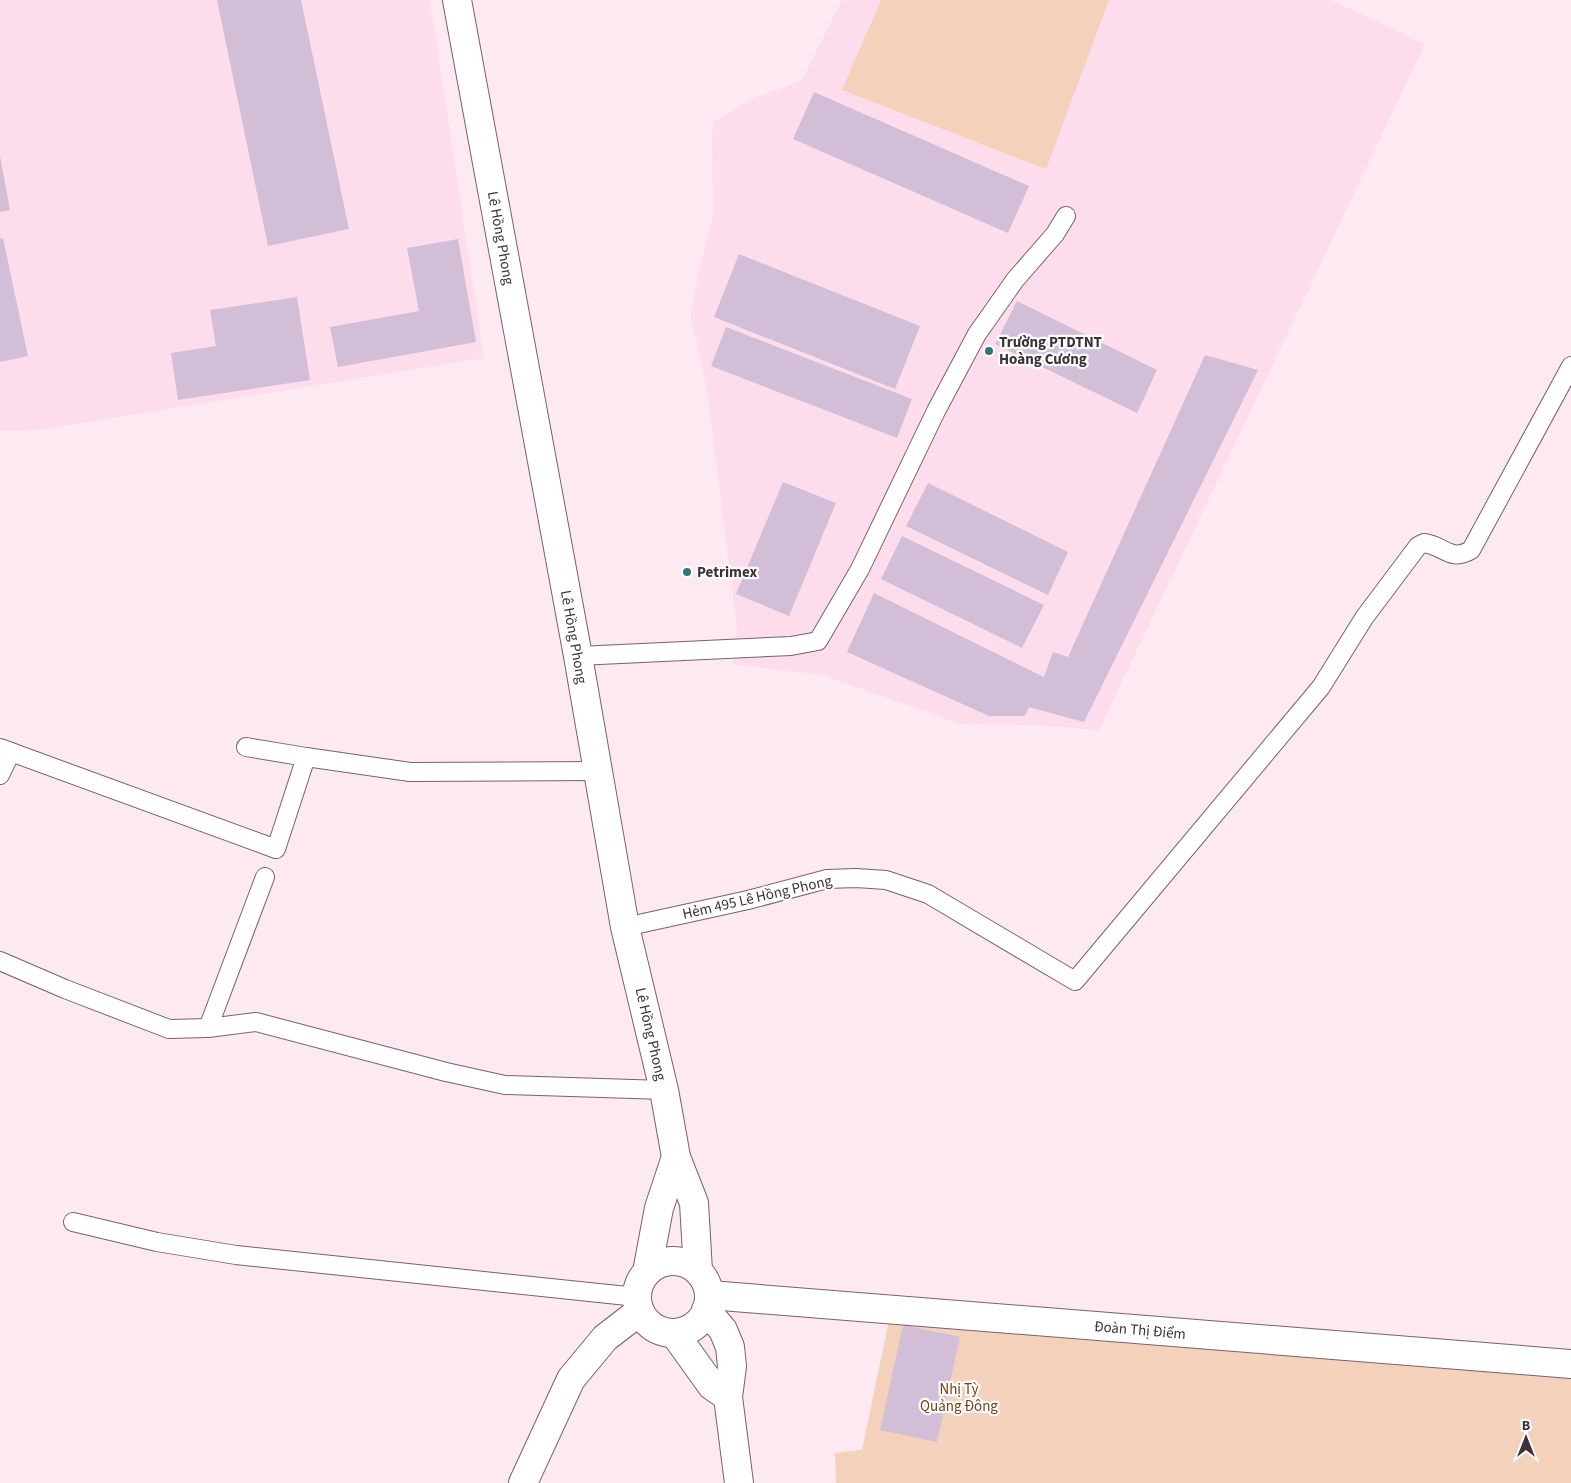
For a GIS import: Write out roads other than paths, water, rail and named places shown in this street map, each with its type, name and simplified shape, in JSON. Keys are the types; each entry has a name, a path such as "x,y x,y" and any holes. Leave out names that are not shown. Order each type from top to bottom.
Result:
{"main road":[{"name":"Lê Hồng Phong","path":"457,0 578,656 625,927 664,1090 676,1158 694,1203 698,1271"},
{"path":"647,1272 659,1208 676,1158"},
{"path":"708,1303 699,1321 688,1330 674,1332 660,1330 648,1323 638,1304 639,1284 647,1272 658,1264 672,1261 686,1263 698,1271 706,1282 708,1303 730,1347 732,1366 728,1397 739,1483"},
{"name":"Đoàn Thị Điểm","path":"708,1303 1571,1364"},
{"path":"523,1483 571,1379 605,1338 638,1304"},
{"path":"674,1332 712,1386 728,1397"}],"lane":[{"path":"578,656 791,646 818,641 860,569 936,411 977,334 1015,280 1055,234 1066,216"},
{"name":"Hẻm 495 Lê Hồng Phong","path":"625,927 748,900 827,878 886,880 928,894 1075,981 1321,687 1364,618 1418,546 1424,542 1432,544 1455,556 1463,555 1471,550 1571,366"},
{"path":"246,747 410,772 598,771"},
{"path":"0,775 5,750 276,849 306,757"},
{"path":"208,1028 266,877"},
{"path":"0,961 65,989 169,1029 208,1028 256,1022 505,1085 664,1090"},
{"path":"73,1222 156,1242 236,1256 638,1304"}],"place":[{"name":"Trường PTDTNT Hoàng Cương","path":"989,351"},
{"name":"Petrimex","path":"687,572"}],"park label":[{"name":"Nhị Tỳ Quảng Đông","path":"959,1398"}]}
